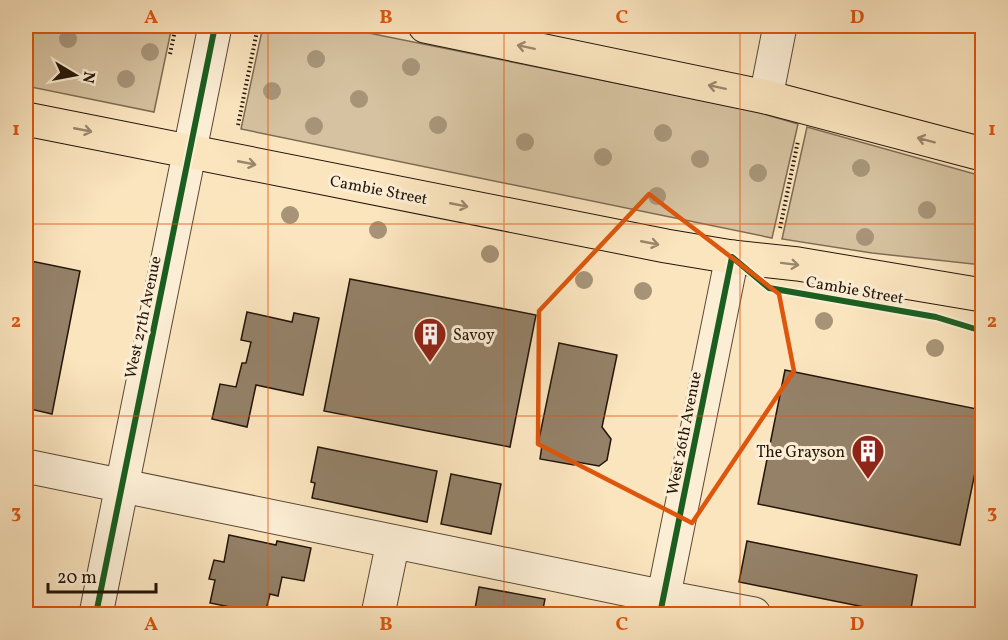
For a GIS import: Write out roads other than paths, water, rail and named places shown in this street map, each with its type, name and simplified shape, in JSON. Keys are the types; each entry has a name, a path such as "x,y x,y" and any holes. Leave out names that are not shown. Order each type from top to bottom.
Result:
{"main road":[{"path":"425,26 766,97 982,154"},
{"name":"Cambie Street","path":"26,119 654,243 732,257 798,264 982,295"}],"street":[{"name":"West 27th Avenue","path":"96,615 215,26"},
{"path":"766,97 780,26"},
{"name":"West 26th Avenue","path":"662,606 732,257"},
{"path":"26,466 393,542 662,606 754,615"},
{"path":"378,615 393,542"}],"place":[{"name":"Savoy","path":"430,363"},
{"name":"The Grayson","path":"868,480"}]}
